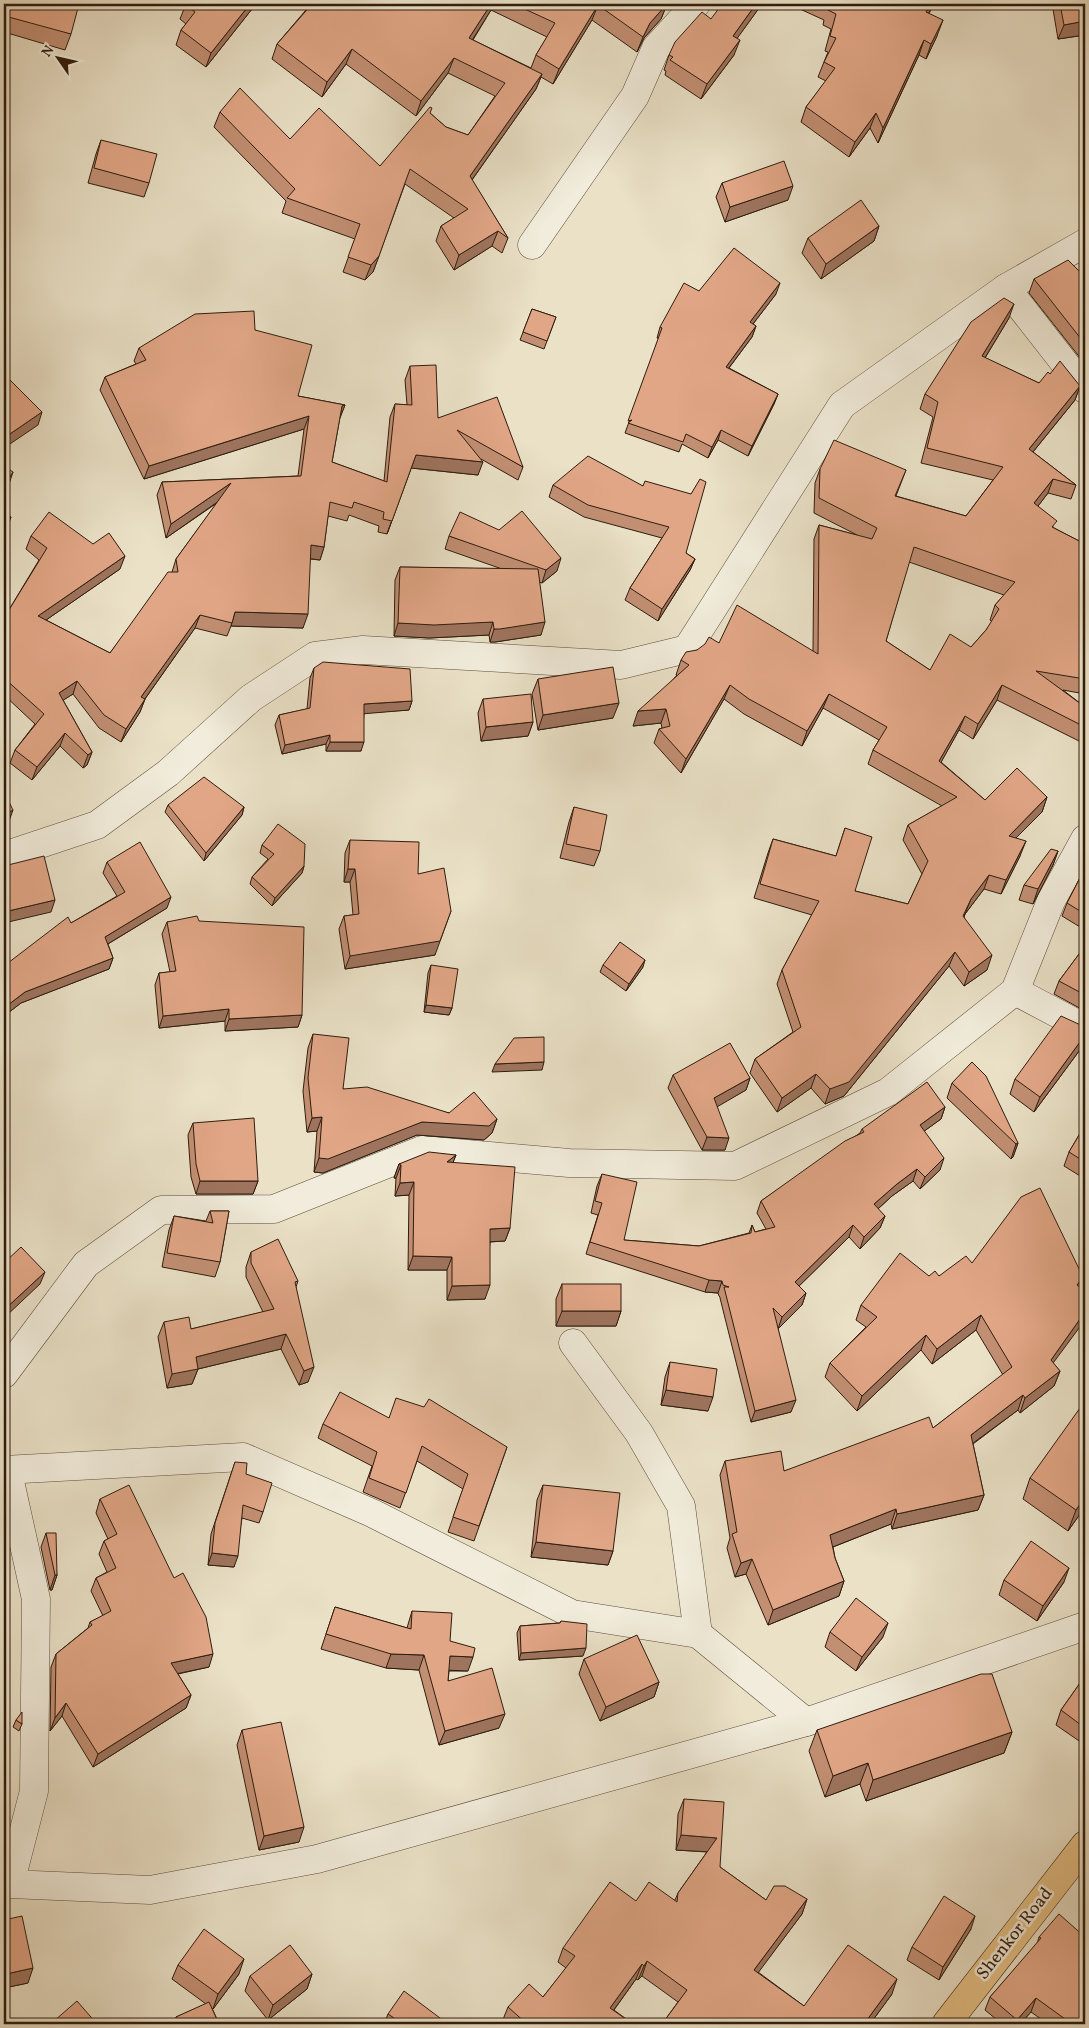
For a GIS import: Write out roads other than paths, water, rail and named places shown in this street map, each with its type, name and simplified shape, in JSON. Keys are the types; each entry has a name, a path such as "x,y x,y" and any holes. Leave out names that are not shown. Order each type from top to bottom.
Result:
{"main road":[{"name":"Shenkor Road","path":"946,2024 1085,1845"}],"street":[{"path":"532,245 635,96 656,48 696,4"},
{"path":"4,856 96,825 168,773 251,698 315,656 363,650 621,665 687,649 842,406 1006,288 1085,243"},
{"path":"1006,288 1085,390"},
{"path":"4,1374 86,1264 161,1210 274,1209 422,1150 569,1163 736,1166 888,1092 1015,991 1051,902 1085,839"},
{"path":"1015,991 1085,1028"},
{"path":"573,1343 639,1433 681,1506 698,1634"},
{"path":"806,1722 698,1634 572,1614 372,1513 243,1457 4,1470 11,1486 36,1599 34,1791 7,1886 150,1890 316,1859 806,1722 1085,1626"}]}
